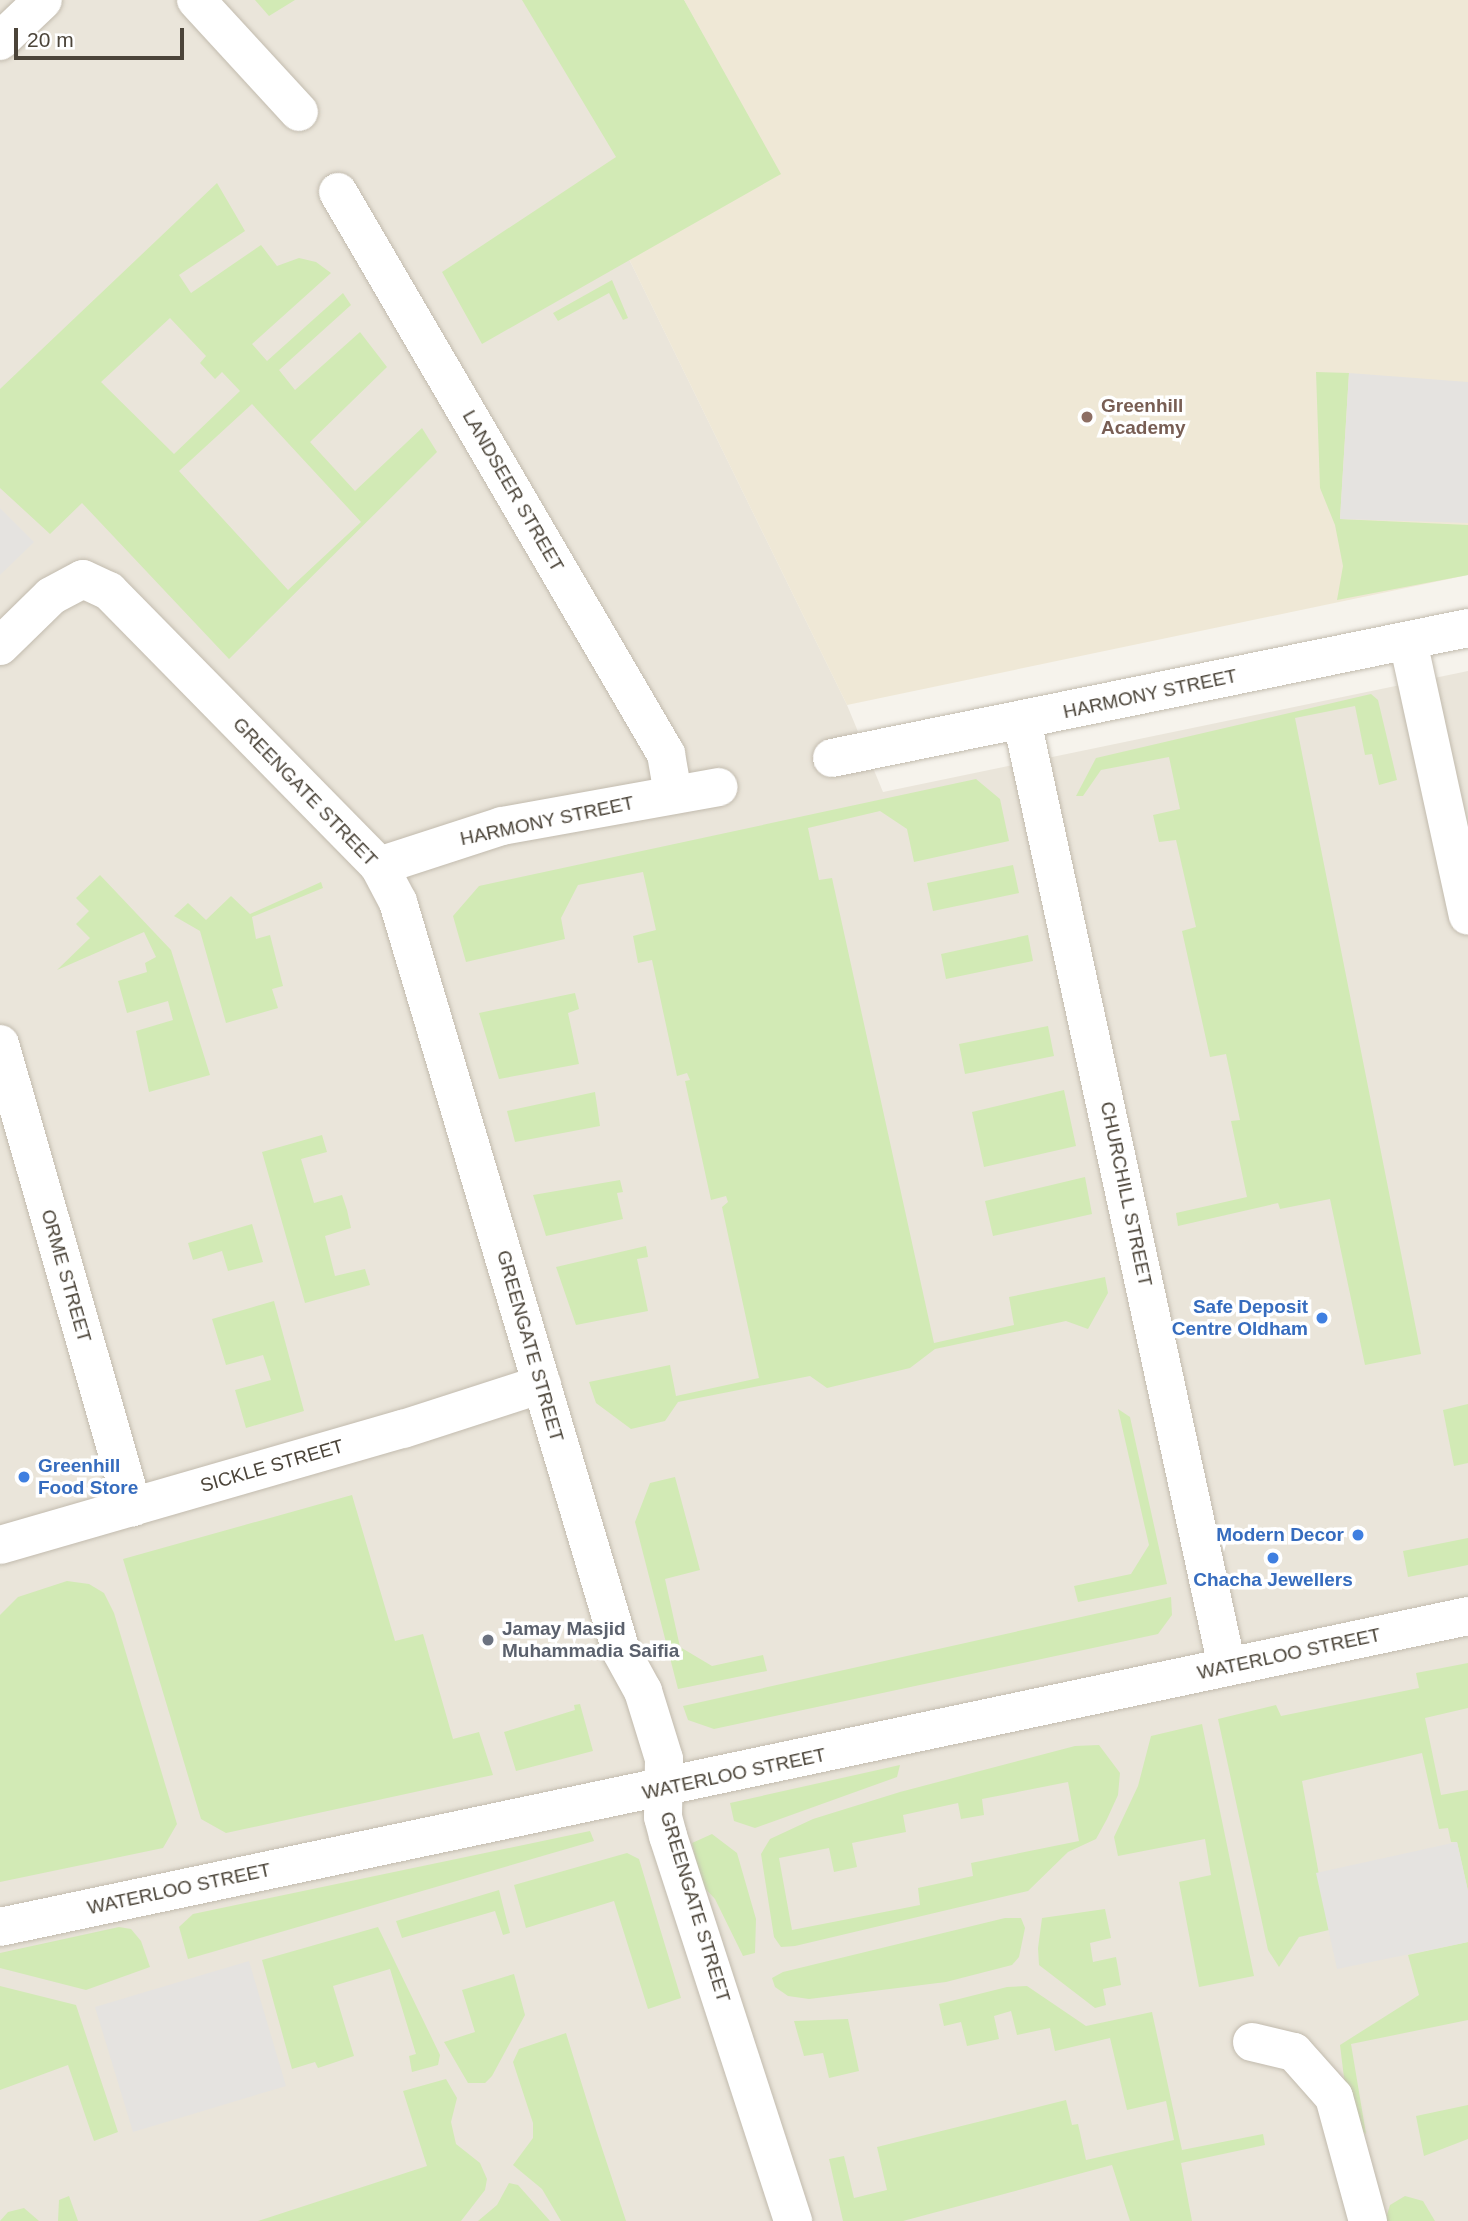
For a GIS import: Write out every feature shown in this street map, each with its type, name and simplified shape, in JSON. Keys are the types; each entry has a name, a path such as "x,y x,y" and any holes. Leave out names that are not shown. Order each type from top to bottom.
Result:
{"street":[{"path":"0,41 43,0"},
{"path":"196,0 299,112"},
{"name":"LANDSEER STREET","path":"338,192 667,754 673,794"},
{"name":"GREENGATE STREET","path":"0,646 51,596 83,579 108,591 379,866 398,902 621,1651 643,1690 664,1759 662,1789 668,1836 793,2221"},
{"name":"HARMONY STREET","path":"832,758 1468,628"},
{"path":"1408,641 1468,916"},
{"name":"CHURCHILL STREET","path":"1022,721 1227,1667"},
{"name":"HARMONY STREET","path":"379,866 502,827 719,787"},
{"name":"ORME STREET","path":"0,1044 133,1507"},
{"name":"SICKLE STREET","path":"0,1545 403,1429 542,1384"},
{"name":"WATERLOO STREET","path":"0,1927 662,1789 1468,1616"},
{"path":"1252,2042 1294,2052 1334,2097 1368,2221"}],"shaded area":[{"path":"0,0 684,0 781,174 629,259 847,705 883,792 1468,671 1468,2221 0,2221"},
{"name":"Greenhill Academy","path":"684,0 1468,0 1468,575 847,705 629,259 780,174"},
{"path":"1349,373 1468,382 1468,523 1340,519"},
{"path":"0,508 34,542 0,575"},
{"path":"1457,1842 1468,1891 1468,1942 1337,1969 1316,1873"},
{"path":"249,1961 286,2086 133,2132 95,2007"}],"green space":[{"path":"255,0 295,0 269,16"},
{"path":"522,0 684,0 781,174 482,344 442,272 616,157"},
{"path":"217,183 245,231 179,275 191,293 261,245 277,266 299,258 316,262 331,273 252,344 267,361 343,293 351,305 279,370 295,390 360,332 387,367 310,442 355,491 422,428 437,452 229,659 82,503 50,534 0,488 0,389","holes":["170,318 206,356 200,363 215,379 222,372 240,391 174,454 101,382","252,404 361,522 288,590 179,471"]},
{"path":"612,280 628,318 623,320 609,293 558,321 553,313"},
{"path":"1316,372 1349,373 1340,519 1468,525 1468,575 1337,600 1343,566 1335,525 1320,488"},
{"path":"1371,694 1378,700 1397,780 1379,785 1372,754 1365,755 1355,706 1295,718 1421,1354 1365,1365 1330,1199 1280,1209 1278,1203 1178,1226 1176,1213 1247,1197 1231,1121 1240,1120 1226,1054 1210,1057 1182,931 1196,927 1176,840 1159,842 1153,815 1180,809 1169,757 1101,770 1083,796 1076,796 1096,758"},
{"path":"976,779 1000,799 1009,841 914,862 907,829 880,811 808,828 819,880 832,878 934,1343 1014,1325 1009,1297 1105,1277 1108,1293 1088,1329 1066,1321 935,1349 910,1368 827,1388 810,1376 678,1402 665,1421 631,1429 596,1403 589,1382 670,1365 676,1396 759,1378 722,1207 728,1202 726,1196 711,1200 685,1081 690,1080 687,1073 677,1076 652,960 638,963 633,936 656,930 643,872 578,885 561,918 565,939 466,962 453,916 479,886"},
{"path":"1013,865 1019,893 933,911 927,883"},
{"path":"100,875 171,950 210,1075 149,1092 136,1031 173,1020 168,1001 127,1013 118,981 147,972 145,963 156,957 144,932 57,970 90,938 76,924 89,911 76,898"},
{"path":"321,882 323,888 252,917 256,939 270,935 283,986 272,989 278,1008 226,1023 200,931 174,916 188,903 206,920 231,896 250,914"},
{"path":"1028,935 1033,961 946,979 941,954"},
{"path":"575,993 579,1009 568,1013 579,1064 499,1079 479,1013"},
{"path":"1048,1026 1054,1056 965,1074 959,1044"},
{"path":"1064,1090 1076,1146 984,1167 972,1112"},
{"path":"595,1092 600,1126 515,1142 507,1111"},
{"path":"322,1135 327,1152 301,1159 314,1203 342,1195 347,1210 351,1228 325,1236 335,1276 365,1269 370,1285 305,1303 262,1152"},
{"path":"1085,1177 1092,1214 993,1236 985,1201"},
{"path":"620,1180 623,1192 617,1193 623,1219 546,1236 533,1195"},
{"path":"252,1224 263,1262 228,1271 222,1251 193,1260 188,1243"},
{"path":"646,1246 648,1257 637,1259 648,1311 576,1325 556,1267"},
{"path":"274,1301 304,1411 246,1428 235,1390 271,1380 263,1355 226,1365 212,1319"},
{"path":"1468,1404 1468,1463 1454,1466 1443,1410"},
{"path":"1118,1409 1130,1417 1167,1584 1078,1602 1074,1586 1131,1574 1149,1545"},
{"path":"675,1477 700,1570 665,1579 680,1647 712,1666 763,1655 767,1671 678,1689 635,1522 650,1483"},
{"path":"352,1495 395,1641 423,1634 453,1739 479,1732 493,1775 226,1833 201,1819 123,1559"},
{"path":"1468,1538 1468,1565 1408,1577 1403,1551"},
{"path":"67,1581 89,1584 104,1593 114,1613 177,1824 163,1848 0,1882 0,1615 18,1597"},
{"path":"1171,1597 1172,1615 1158,1634 714,1729 688,1720 683,1706"},
{"path":"1468,1663 1468,1708 1425,1718 1441,1795 1468,1790 1468,1891 1457,1842 1451,1842 1448,1828 1439,1829 1422,1753 1302,1781 1329,1930 1299,1937 1279,1967 1268,1950 1218,1719 1276,1705 1281,1716 1419,1688 1416,1673"},
{"path":"580,1704 593,1751 516,1771 504,1732 575,1710 574,1705"},
{"path":"1202,1724 1254,1976 1199,1987 1179,1882 1211,1875 1205,1839 1118,1856 1114,1837 1138,1786 1151,1736"},
{"path":"1099,1745 1120,1773 1118,1795 1096,1839 1068,1852 1028,1891 795,1946 781,1947 774,1937 761,1854 770,1839 813,1819 900,1792 1075,1746","holes":["1068,1782 1079,1841 971,1863 973,1876 918,1888 920,1905 792,1930 779,1858 829,1848 834,1872 857,1867 852,1843 906,1832 903,1815 958,1803 961,1819 984,1815 982,1799"]},
{"path":"900,1765 897,1777 755,1828 734,1821 730,1803"},
{"path":"590,1831 594,1841 188,1959 179,1927 193,1914"},
{"path":"712,1834 737,1853 756,1919 755,1953 743,1956 715,1899 701,1884 692,1843"},
{"path":"627,1853 639,1859 681,1998 648,2009 614,1901 526,1928 514,1885"},
{"path":"499,1890 510,1933 503,1935 495,1911 402,1938 396,1921"},
{"path":"1105,1909 1111,1938 1090,1943 1093,1962 1116,1957 1121,1985 1103,1989 1106,2005 1095,2008 1039,1965 1038,1948 1042,1918"},
{"path":"1005,1918 1021,1918 1025,1928 1019,1957 1012,1965 946,1982 809,1999 788,1996 775,1987 772,1978 783,1972"},
{"path":"119,1927 131,1929 141,1941 150,1967 86,1990 0,1968 0,1953"},
{"path":"378,1927 440,2055 438,2065 412,2072 409,2056 416,2054 390,1969 333,1986 354,2056 318,2068 315,2062 292,2069 262,1960"},
{"path":"1468,1942 1468,2020 1351,2044 1366,2134 1360,2130 1346,2094 1340,2045 1419,1995 1408,1955"},
{"path":"514,1974 525,2015 492,2076 485,2083 468,2083 444,2042 475,2032 462,1990"},
{"path":"0,1986 76,2005 118,2132 94,2141 68,2065 0,2090"},
{"path":"1027,1986 1086,2026 1152,2012 1182,2150 1263,2134 1265,2145 1181,2163 1192,2221 1130,2221 1112,2165 903,2221 843,2221 829,2159 844,2156 854,2198 887,2190 877,2147 1066,2100 1072,2125 1078,2124 1086,2160 1174,2140 1166,2101 1127,2110 1110,2038 1055,2051 1050,2028 1017,2035 1011,2011 994,2016 999,2039 967,2046 961,2022 944,2026 939,2004 1007,1987"},
{"path":"848,2019 859,2071 829,2078 823,2053 804,2056 794,2021"},
{"path":"566,2033 626,2221 561,2221 542,2189 513,2165 533,2138 533,2123 513,2062 519,2049"},
{"path":"446,2079 457,2098 451,2122 456,2144 480,2163 487,2179 485,2190 461,2221 258,2221 427,2166 403,2091"},
{"path":"1468,2105 1468,2139 1424,2156 1416,2116"},
{"path":"509,2183 518,2185 550,2221 478,2221 497,2205"},
{"path":"69,2196 78,2221 58,2221 59,2200"},
{"path":"1405,2196 1423,2201 1435,2221 1385,2221 1390,2205"},
{"path":"24,2208 39,2221 0,2221 8,2212"}],"place":[{"name":"Greenhill Academy","path":"1087,417"},
{"name":"Safe Deposit Centre Oldham","path":"1322,1318"},
{"name":"Greenhill Food Store","path":"24,1477"},
{"name":"Modern Decor","path":"1358,1535"},
{"name":"Chacha Jewellers","path":"1273,1558"},
{"name":"Jamay Masjid Muhammadia Saifia","path":"488,1640"}]}
